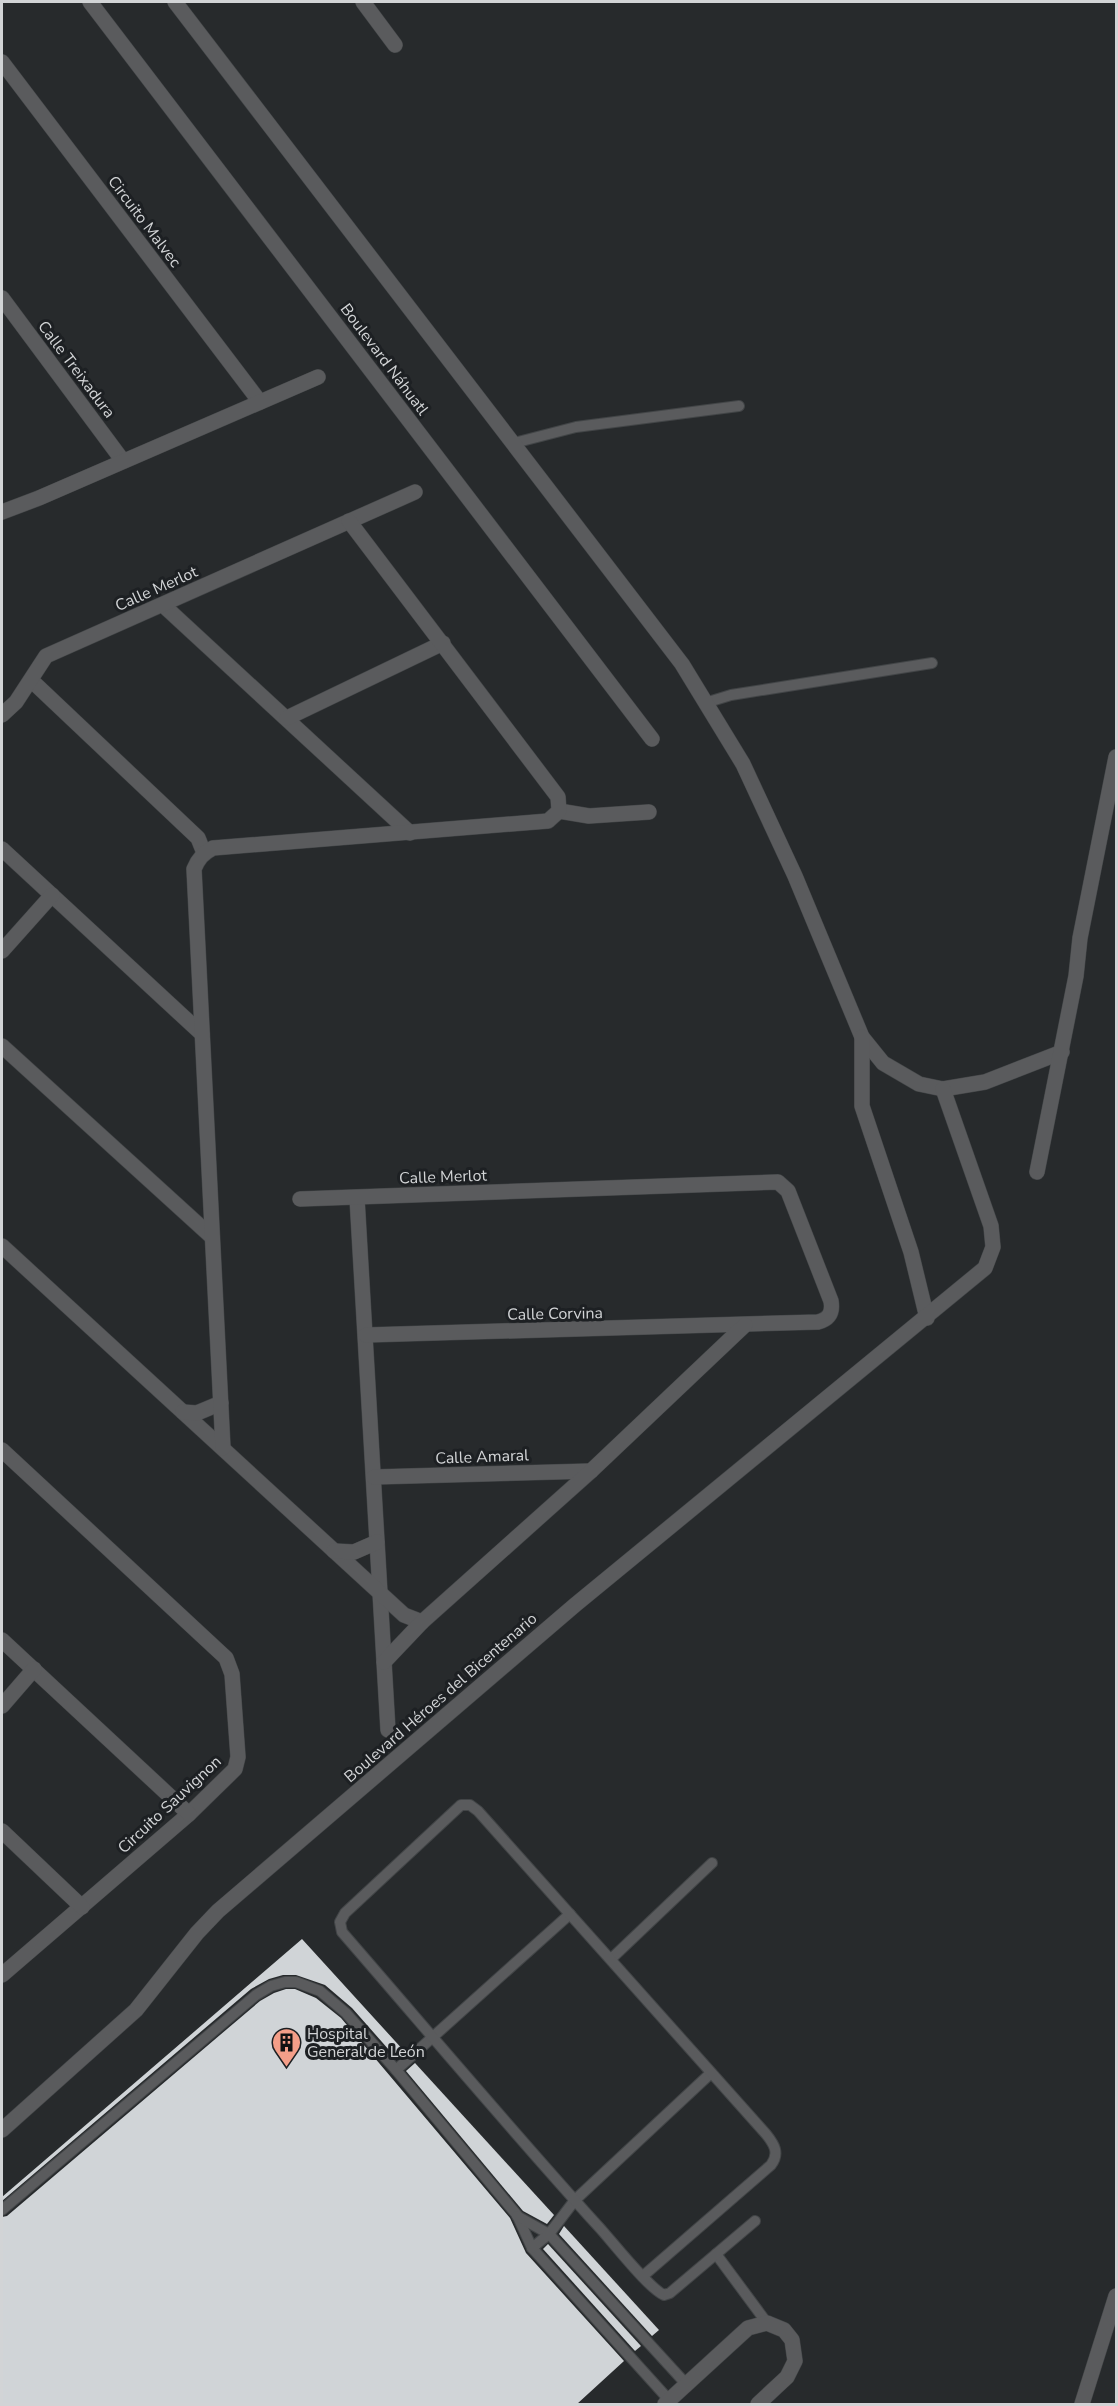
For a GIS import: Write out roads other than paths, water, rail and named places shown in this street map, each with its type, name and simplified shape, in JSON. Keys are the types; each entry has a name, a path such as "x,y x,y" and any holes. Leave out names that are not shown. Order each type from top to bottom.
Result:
{"street":[{"name":"Boulevard Náhuatl","path":"90,2 652,739"},
{"path":"175,2 682,664 742,764 764,806 862,1037 883,1063 920,1084 943,1089 986,1082 1062,1052"},
{"path":"363,2 395,45"},
{"name":"Circuito Malvec","path":"2,62 260,402"},
{"name":"Calle Treixadura","path":"2,298 123,461"},
{"path":"2,512 318,377"},
{"name":"Calle Merlot","path":"2,715 16,702 46,656 415,492"},
{"path":"349,521 558,797 559,811"},
{"path":"163,605 410,832"},
{"path":"287,718 443,643"},
{"path":"31,680 198,838 204,853"},
{"path":"1037,1172 1062,1052 1076,976 1080,938 1116,757"},
{"path":"223,1448 194,869 204,853 213,848 238,845 548,820 559,811 589,816 649,812"},
{"path":"2,849 202,1034"},
{"path":"2,951 52,895"},
{"path":"862,1037 862,1106 911,1252 927,1318"},
{"path":"2,1046 212,1237"},
{"name":"Boulevard Héroes del Bicentenario","path":"2,2130 135,2010 196,1933 218,1911 575,1605 985,1268 993,1246 991,1226 943,1089"},
{"name":"Calle Merlot","path":"300,1199 778,1182 788,1191 831,1301 830,1316"},
{"path":"357,1198 388,1730"},
{"path":"2,1246 404,1615 422,1622"},
{"name":"Calle Corvina","path":"366,1335 818,1323 830,1316"},
{"path":"384,1662 422,1622 591,1471 745,1325"},
{"path":"183,1412 196,1413 221,1404"},
{"name":"Circuito Sauvignon","path":"2,1450 226,1658 232,1674 237,1763 231,1774 189,1814 2,1975"},
{"name":"Calle Amaral","path":"374,1477 591,1471"},
{"path":"334,1551 354,1552 377,1542"},
{"path":"2,1640 189,1814"},
{"path":"2,1706 34,1669"},
{"path":"2,1831 82,1907"},
{"path":"1082,2404 1116,2296"},
{"path":"667,2403 748,2328 767,2324 784,2330 792,2340 795,2361 787,2377 758,2404"}],"lane":[{"path":"514,443 576,427 738,406"},
{"path":"705,703 731,695 932,663"},
{"path":"643,2276 771,2165 776,2154 772,2141 478,1811 470,1804 461,1804 341,1917 342,1932 574,2200 643,2276 660,2294 668,2294 754,2221"},
{"path":"610,1959 712,1863"},
{"path":"396,2070 570,1914"},
{"path":"3,2210 256,1995 271,1986 296,1982 320,1991 346,2013 517,2216 532,2248 667,2403"},
{"path":"532,2248 549,2234 574,2200 711,2073"},
{"path":"517,2216 549,2234 687,2385"},
{"path":"716,2254 767,2324"}],"place":[{"name":"Hospital General de León","path":"286,2068"}]}
